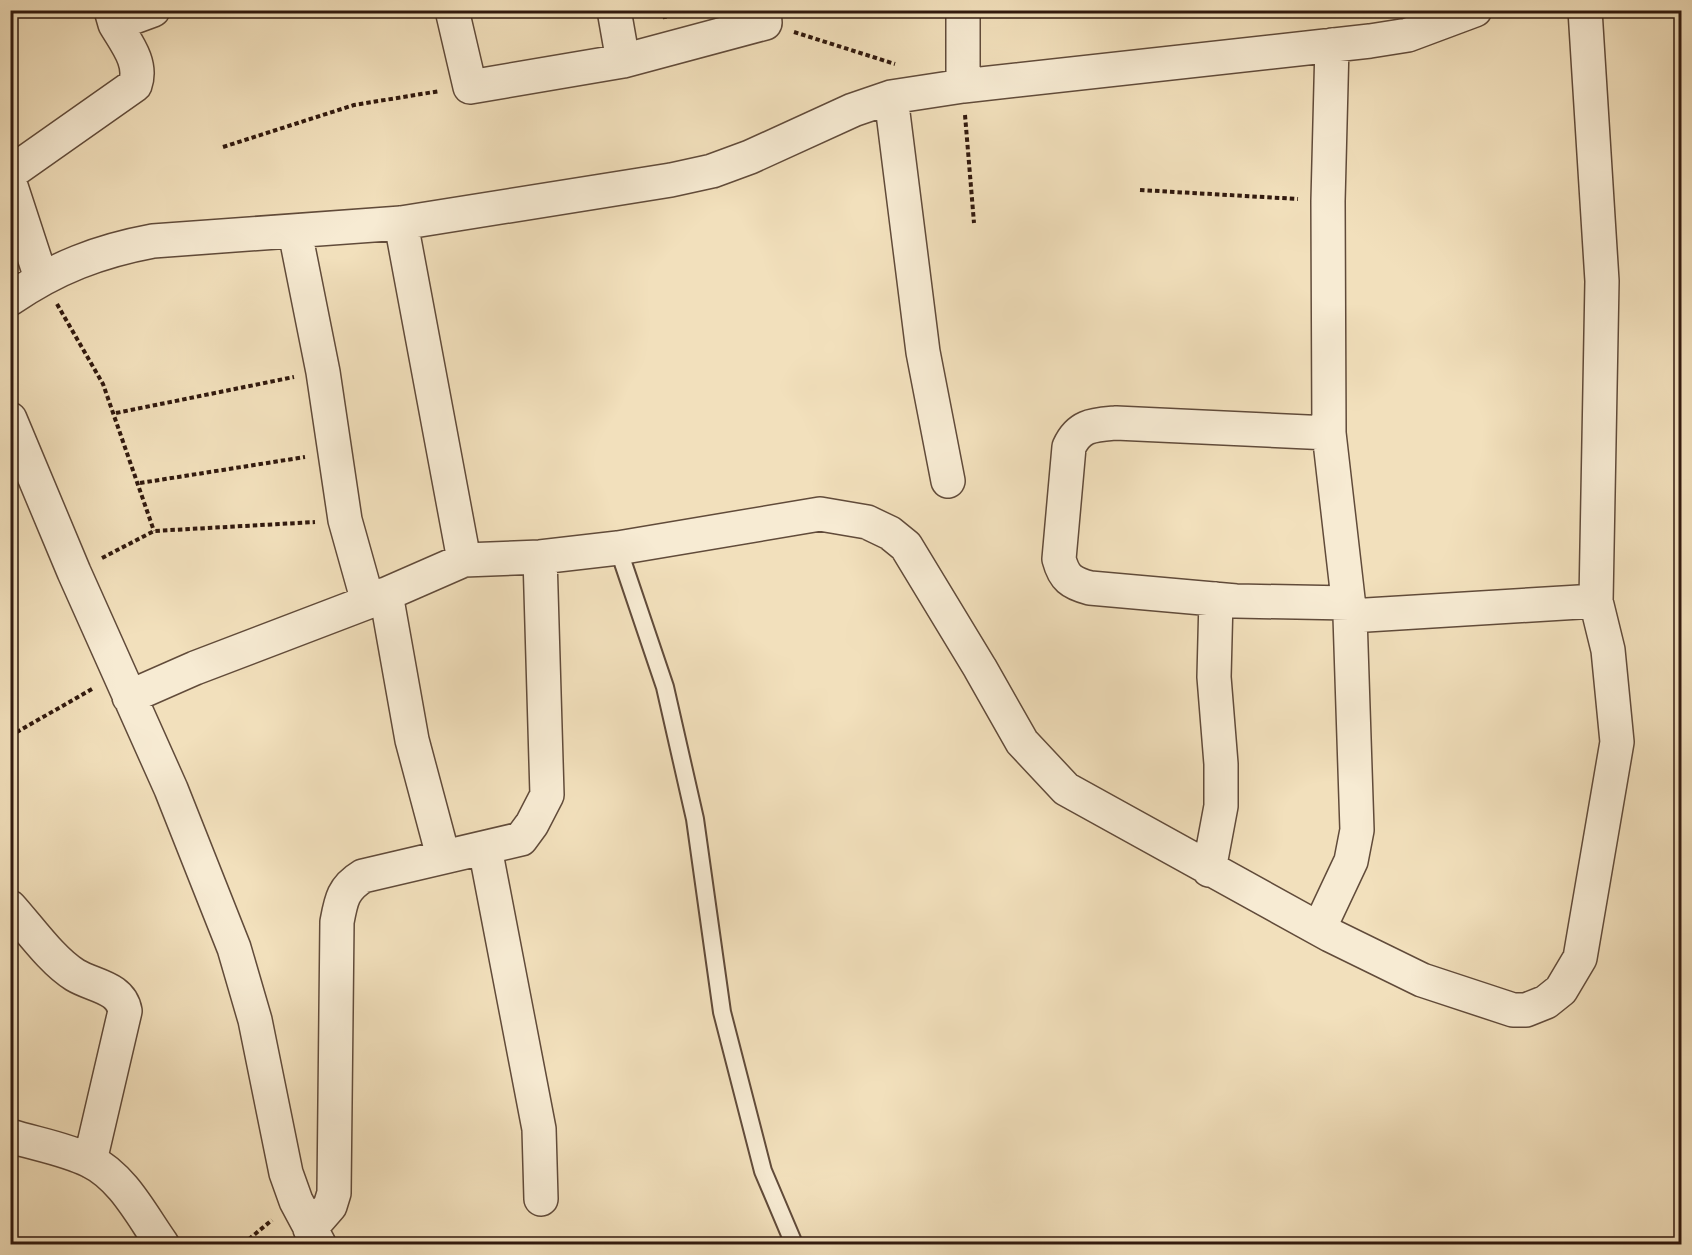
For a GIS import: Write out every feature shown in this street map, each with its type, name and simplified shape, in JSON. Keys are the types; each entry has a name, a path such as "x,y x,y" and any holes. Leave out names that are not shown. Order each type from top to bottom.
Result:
{"street":[{"path":"10,173 135,85 139,74 137,65 113,17 153,10"},
{"path":"452,10 470,87 623,61 764,17"},
{"path":"614,10 623,61"},
{"path":"963,10 963,86"},
{"path":"10,299 41,278 77,260 114,248 153,242 400,223 670,180 712,171 750,157 853,110 891,97 963,86 1332,45 1408,34 1444,24 1475,10"},
{"path":"124,686 195,668 377,598 464,560 540,557 618,548 820,514 867,522 890,534 906,546 925,574 1022,742 1066,789 1209,870 1319,929 1422,980 1513,1010 1526,1010 1546,1002 1562,990 1580,958 1617,742 1608,650 1596,601 1602,281 1586,10"},
{"path":"1319,929 1351,861 1357,831 1349,609 1329,433 1328,201 1332,45"},
{"path":"891,97 923,352 948,482"},
{"path":"10,183 41,278"},
{"path":"400,223 464,560"},
{"path":"295,232 323,372 345,520 377,598 443,856"},
{"path":"10,420 74,572 171,789 234,948 255,1020 286,1173 314,1237"},
{"path":"1329,433 1116,423 1087,426 1074,436 1069,447 1059,559 1063,573 1073,583 1090,588 1349,609 1596,601"},
{"path":"314,1237 334,1193 337,922 342,896 349,885 363,876 521,839 532,824 547,795 540,557"},
{"path":"1209,870 1221,806 1221,764 1214,677 1216,599"},
{"path":"485,848 539,1129 541,1199"},
{"path":"10,908 73,974 111,990 123,1002 124,1011 90,1161"},
{"path":"10,1136 90,1161 120,1185 162,1245"}],"lane":[{"path":"618,548 668,698 695,819 722,1012 764,1171 794,1245"}],"path":[{"path":"764,17 897,65"},
{"path":"963,86 974,223"},
{"path":"224,147 354,105 470,87"},
{"path":"1140,190 1328,201"},
{"path":"41,278 104,384 140,483 154,531"},
{"path":"116,413 323,372"},
{"path":"140,483 334,453"},
{"path":"74,572 154,531 345,520"},
{"path":"10,736 124,686"}]}
